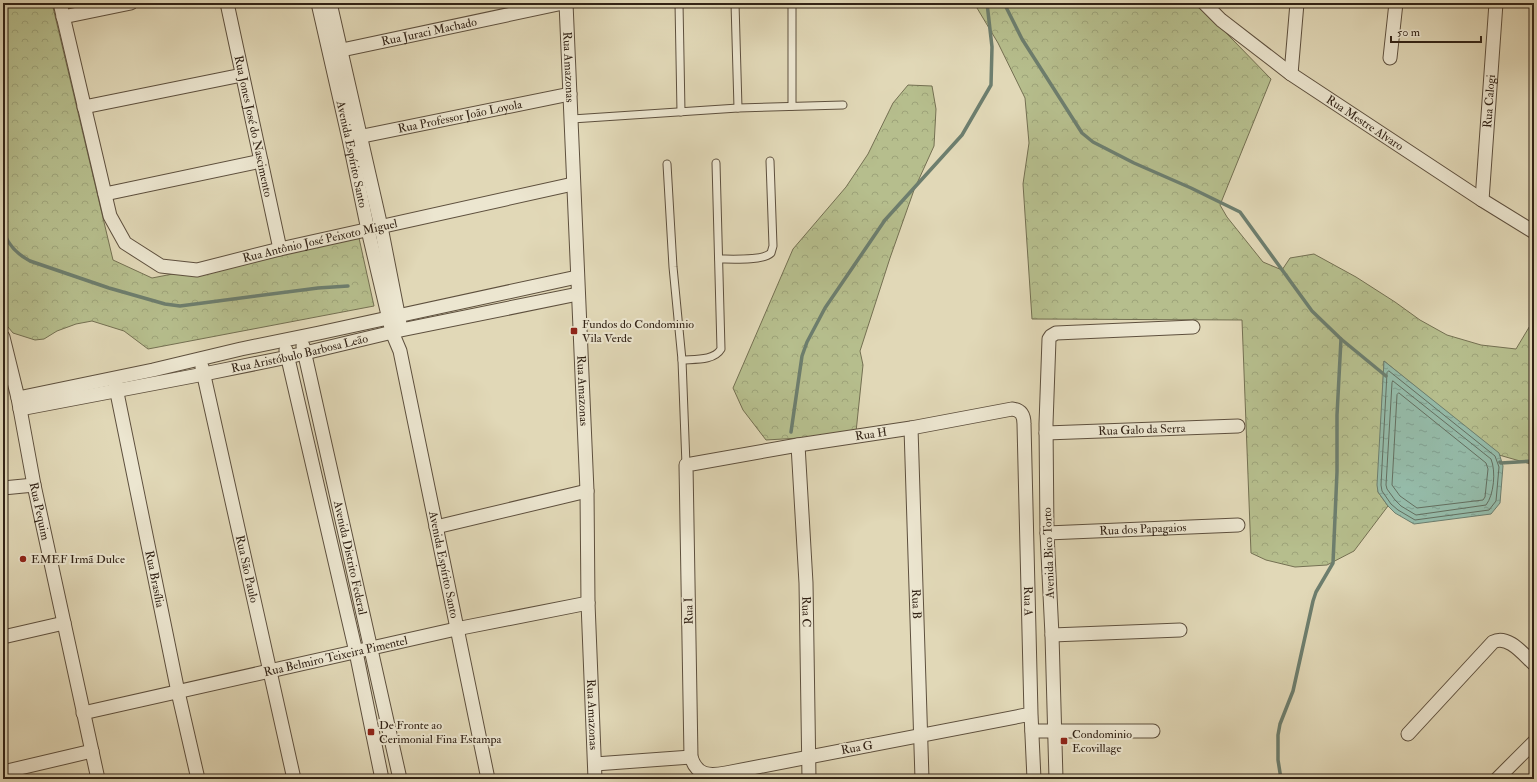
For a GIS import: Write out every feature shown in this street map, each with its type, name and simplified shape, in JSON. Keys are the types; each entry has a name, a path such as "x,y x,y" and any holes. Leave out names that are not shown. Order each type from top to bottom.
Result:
{"street":[{"name":"Rua Antônio José Peixoto Miguel","path":"60,3 110,216 125,243 162,266 197,270 280,249 573,184"},
{"path":"63,17 131,3"},
{"name":"Rua Jones José do Nascimento","path":"227,3 280,249"},
{"name":"Avenida Espírito Santo","path":"318,3 381,227 393,316 488,779"},
{"name":"Avenida Espírito Santo","path":"330,3 342,50 368,230 393,316"},
{"name":"Rua Juraci Machado","path":"342,50 565,3"},
{"name":"Rua Amazonas","path":"565,3 572,119 573,184 587,490 588,603 595,779"},
{"name":"Rua Mestre Alvaro","path":"1204,3 1221,20 1291,74 1482,200 1534,232"},
{"path":"1291,74 1297,3"},
{"path":"1390,58 1396,3"},
{"name":"Rua Calogi","path":"1482,200 1496,3"},
{"path":"84,107 242,75"},
{"name":"Rua Professor João Loyola","path":"355,138 570,94"},
{"path":"105,194 261,161"},
{"path":"19,403 114,378 200,358 577,277"},
{"name":"Rua Aristóbulo Barbosa Leão","path":"19,403 116,391 204,374 288,357 396,331 578,294"},
{"name":"Avenida Bico Torto","path":"1056,779 1052,635 1047,533 1046,428 1049,339 1053,334 1059,333 1193,327"},
{"name":"Rua Pequim","path":"3,337 19,403 34,485 98,779"},
{"name":"Avenida Distrito Federal","path":"301,337 372,648 400,779"},
{"name":"Avenida Distrito Federal","path":"284,340 356,652 382,779"},
{"name":"Rua São Paulo","path":"200,358 294,779"},
{"name":"Rua Brasília","path":"114,378 178,692 198,779"},
{"name":"Rua H","path":"686,465 798,445 911,428 1012,408 1023,415 1024,424"},
{"path":"1024,424 1046,428"},
{"name":"Rua A","path":"1024,424 1030,714 1034,779"},
{"name":"Rua Galo da Serra","path":"1046,428 1238,426"},
{"name":"Rua B","path":"911,428 922,779"},
{"name":"Rua C","path":"798,445 806,582 809,779"},
{"name":"Rua I","path":"686,465 691,757"},
{"path":"3,488 34,485"},
{"path":"436,527 587,490"},
{"name":"Rua dos Papagaios","path":"1047,533 1238,525"},
{"name":"Rua Belmiro Teixeira Pimentel","path":"83,713 271,672 456,629 588,603"},
{"path":"3,637 64,623"},
{"path":"1052,635 1180,630"},
{"path":"1408,734 1493,642 1505,640 1534,664"},
{"name":"Rua G","path":"691,757 695,767 699,771 704,774 711,775 1030,714"},
{"path":"1032,731 1153,731"},
{"path":"1497,779 1534,742"},
{"path":"3,772 92,751"},
{"path":"595,764 691,757"}],"lane":[{"path":"679,3 681,112"},
{"path":"735,3 738,108"},
{"path":"792,3 792,106"},
{"path":"572,119 738,108 843,105"},
{"path":"719,259 766,257 771,253 773,246 770,161"},
{"path":"682,360 712,357 719,353 721,349 716,162"},
{"path":"667,164 682,360 686,465"}],"green space":[{"path":"3,3 52,3 113,260 152,278 359,238 374,306 148,349 124,331 92,321 76,324 57,331 44,339 35,340 13,333 3,321"},
{"path":"974,3 1197,3 1271,79 1220,205 1227,217 1263,262 1282,270 1290,258 1314,254 1356,277 1420,320 1447,335 1481,345 1516,349 1534,319 1534,465 1499,455 1384,361 1378,492 1388,506 1354,551 1327,565 1295,567 1266,560 1251,553 1242,320 1032,319 1023,184 1029,143 1025,98 998,43"},
{"path":"908,85 932,86 936,109 934,146 914,190 860,351 863,365 856,432 817,437 766,440 743,410 733,388 793,249 846,187 868,154 893,103"}],"water":[{"path":"1384,361 1499,453 1503,466 1500,503 1491,514 1414,524 1395,513 1378,492 1377,485"}],"waterway":[{"path":"791,432 802,356 807,342 825,308 885,220 962,135 991,85 992,47 987,3"},
{"path":"1004,3 1022,39 1082,133 1093,142 1134,163 1191,188 1240,212 1312,311 1341,339 1386,376"},
{"path":"3,228 4,233 13,248 30,261 109,288 165,304 180,306 318,288 348,286"},
{"path":"1281,779 1278,760 1278,735 1280,724 1293,691 1313,601 1316,592 1333,563 1337,472 1337,415 1341,339"},
{"path":"1500,462 1534,461"}],"place":[{"name":"Fundos do Condominio Vila Verde","path":"574,331"},
{"name":"EMEF Irmã Dulce","path":"23,559"},
{"name":"De Fronte ao Cerimonial Fina Estampa","path":"371,732"},
{"name":"Condominio Ecovillage","path":"1064,741"}]}
